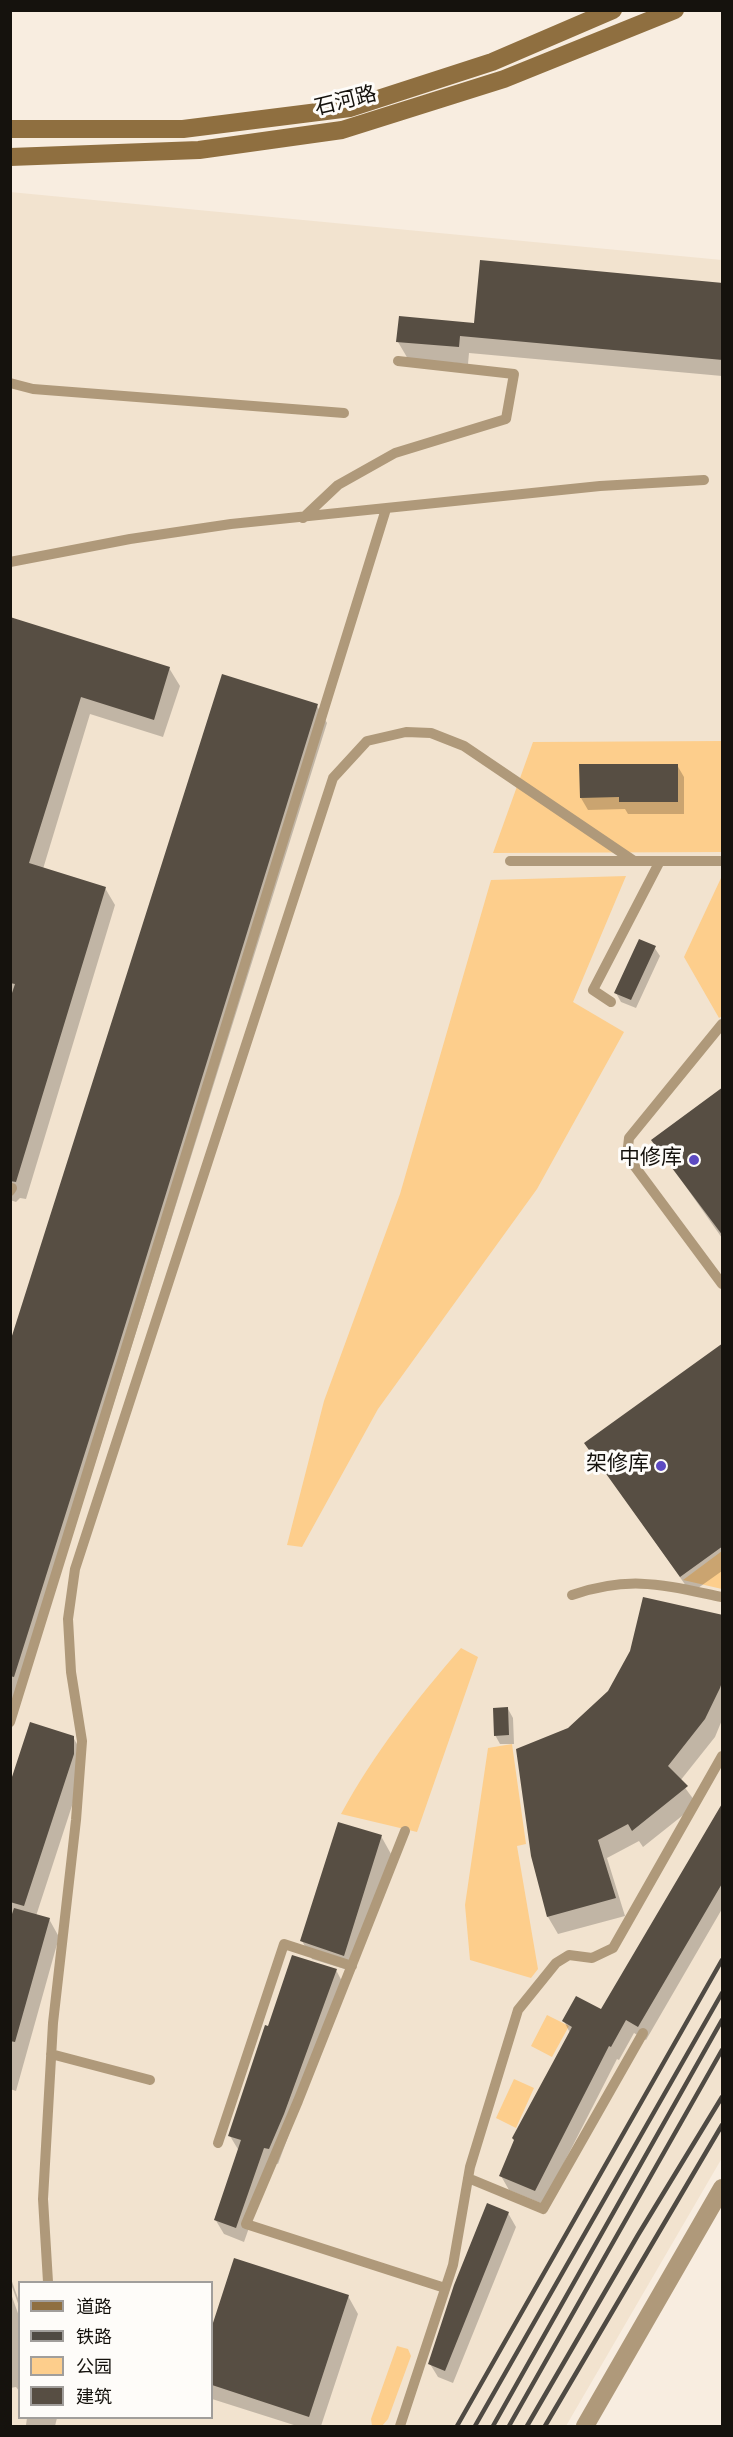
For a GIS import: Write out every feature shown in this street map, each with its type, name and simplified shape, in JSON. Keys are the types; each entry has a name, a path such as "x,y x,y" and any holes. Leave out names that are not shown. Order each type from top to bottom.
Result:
{"main road":[{"name":"石河路","path":"10,129 183,129 350,108 492,62 613,10"},
{"name":"石河路","path":"10,157 56,153 199,150 342,130 504,78 675,10"}],"street":[{"path":"585,2427 723,2188"}],"lane":[{"path":"303,518 338,485 394,453 506,419 514,374 398,361"},
{"path":"10,383 33,389 344,413"},
{"path":"10,562 130,539 231,524 600,486 704,480"},
{"path":"10,1722 386,509"},
{"path":"48,2281 43,2199 51,2054 82,1741 71,1672 68,1619 75,1569 333,778 367,741 406,732 431,733 464,746 634,861"},
{"path":"510,861 723,861"},
{"path":"611,1002 593,990 660,861"},
{"path":"723,1024 629,1138 627,1156 723,1284"},
{"path":"572,1595 602,1585 653,1582 723,1598"},
{"path":"400,2427 453,2265 468,2178 518,2010 556,1964 569,1955 592,1958 613,1948 723,1756"},
{"path":"405,1831 246,2224 445,2288"},
{"path":"218,2143 284,1944 352,1966"},
{"path":"468,2178 543,2209 642,2032"},
{"path":"51,2054 150,2080"}],"shaded area":[{"path":"10,192 722,260 722,2158 566,2426 11,2426"}],"green space":[{"path":"722,741 722,852 493,853 533,742"},
{"path":"626,876 573,1002 624,1032 537,1189 378,1409 302,1547 287,1545 324,1401 400,1194 491,880"},
{"path":"721,878 722,1016 719,1018 684,957"},
{"path":"722,1551 722,1589 683,1580"},
{"path":"461,1648 478,1657 417,1832 341,1814 367,1770 397,1728"},
{"path":"512,1744 526,1844 517,1846 538,1969 531,1978 470,1960 465,1905 488,1748"},
{"path":"547,2015 569,2026 552,2057 531,2046"},
{"path":"514,2079 534,2088 516,2128 496,2118"},
{"path":"397,2346 408,2349 411,2356 388,2419 382,2426 372,2426 371,2419"}],"building":[{"path":"480,260 723,283 723,360 460,336 459,347 396,342 399,316 474,323"},
{"path":"10,617 170,667 154,720 81,697 29,863 106,887 16,1182 10,1181 10,999 15,984 10,983"},
{"path":"222,674 318,704 14,1677 10,1676 10,1342"},
{"path":"579,764 678,764 678,802 619,802 619,797 580,798"},
{"path":"639,939 656,946 631,1000 614,993"},
{"name":"中修库","path":"723,1087 723,1236 651,1140"},
{"name":"架修库","path":"723,1343 723,1546 680,1577 584,1443"},
{"path":"643,1597 723,1615 723,1679 705,1719 668,1766 688,1786 632,1831 628,1824 598,1840 616,1898 547,1917 531,1856 516,1749 568,1728 608,1691 630,1651"},
{"path":"508,1707 509,1735 494,1736 493,1708"},
{"path":"30,1722 74,1736 74,1754 24,1906 10,1902 10,1783"},
{"path":"723,1802 723,1882 638,2027 626,2020 611,2047 609,2046 535,2191 499,2176 514,2140 512,2138 572,2027 562,2021 576,1996 601,2009"},
{"path":"338,1822 382,1835 344,1956 300,1941"},
{"path":"14,1908 50,1918 15,2042 10,2041 10,1920"},
{"path":"292,1955 337,1969 284,2114 269,2149 264,2148 236,2228 214,2220 241,2140 228,2136 265,2025 268,2026"},
{"path":"487,2203 509,2212 445,2371 428,2364 454,2285"},
{"path":"234,2258 349,2295 309,2417 213,2385 213,2323"}],"railway":[{"path":"457,2426 722,1960"},
{"path":"475,2426 722,1993"},
{"path":"493,2426 722,2020"},
{"path":"509,2426 722,2050"},
{"path":"527,2426 638,2235 722,2097"},
{"path":"545,2426 722,2125"}],"place":[{"name":"中修库","path":"694,1160"},
{"name":"架修库","path":"661,1466"}]}
